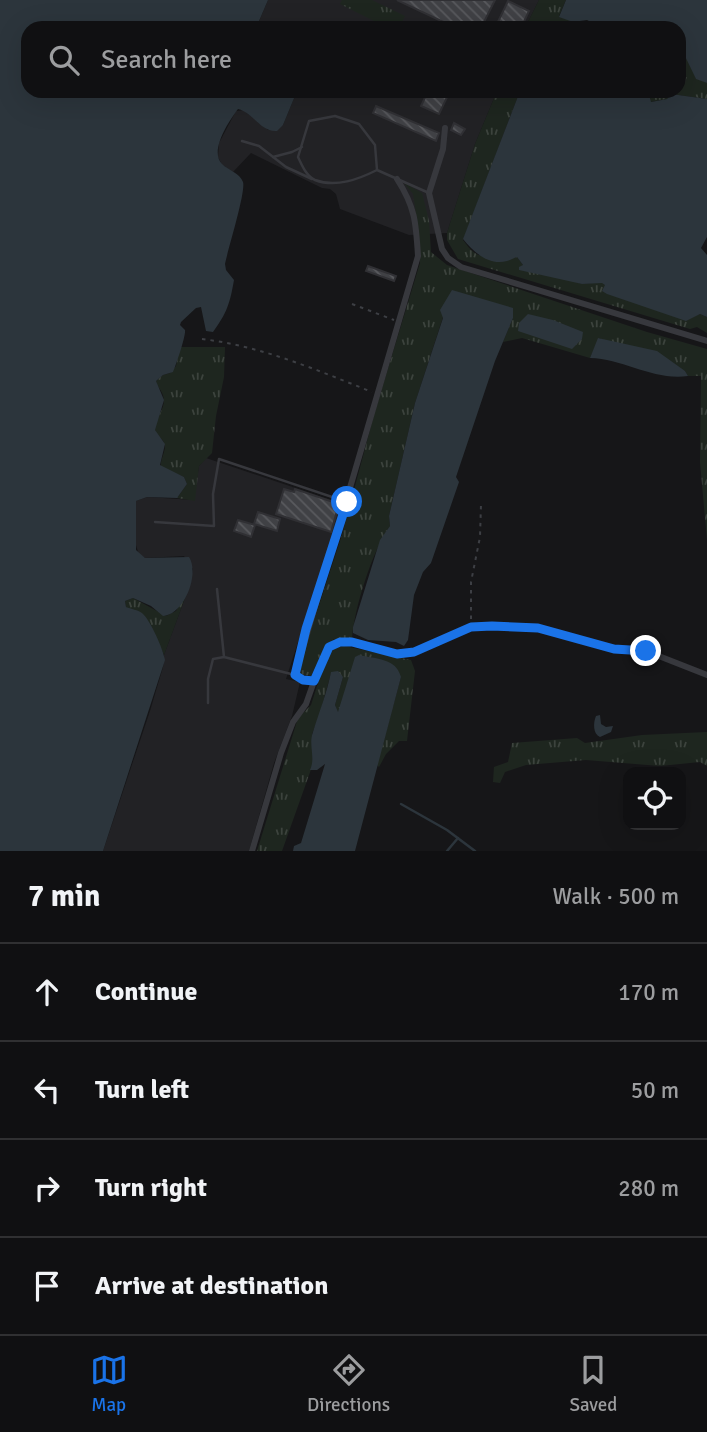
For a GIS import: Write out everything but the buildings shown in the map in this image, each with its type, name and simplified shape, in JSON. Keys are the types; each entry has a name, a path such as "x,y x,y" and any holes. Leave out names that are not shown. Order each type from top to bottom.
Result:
{"street":[{"path":"445,128 443,149 429,193 442,249 448,258 461,267 707,341"},
{"path":"295,675 306,629 347,502 418,256 415,216 410,200 397,179"},
{"path":"253,851 281,753 293,722 306,704 329,647 340,642 352,642 397,654 414,652 471,627 547,630 614,649 646,651 707,675"}],"lane":[{"path":"315,180 305,172 298,157 309,121 335,116 359,124 375,145 377,170"},
{"path":"242,141 259,146 286,167 315,180 342,183 362,178 377,170"},
{"path":"273,157 302,146"},
{"path":"377,170 429,193"},
{"path":"155,522 214,526 214,494 219,458 347,502"},
{"path":"216,589 224,657"},
{"path":"208,704 208,679 213,659 224,657 314,681"}],"path":[{"path":"352,304 398,321"},
{"path":"202,339 228,342 305,365 377,394"},
{"path":"471,627 471,582 480,537 481,504"}],"shaded area":[{"path":"0,0 268,0 259,21 21,21 21,98 294,98 283,125 277,131 266,129 238,109 226,128 219,144 219,158 222,164 243,182 225,264 234,280 229,302 213,332 206,331 201,307 196,308 181,322 185,333 173,372 156,381 164,400 155,430 165,444 160,465 184,477 187,484 177,498 147,497 136,501 136,550 145,558 189,557 193,573 188,592 171,614 163,616 151,606 133,598 125,601 126,607 142,613 149,622 165,660 103,851 0,851"},
{"path":"268,0 539,0 528,21 259,21"},
{"path":"566,0 707,0 707,83 696,79 686,58 686,21 570,21 559,17"},
{"path":"686,96 707,99 707,237 701,248 707,255 707,317 700,314 686,321 607,294 602,291 605,285 602,283 582,284 519,270 523,265 517,257 500,262 488,260 463,239 517,98 650,98 651,102"},
{"path":"294,98 494,98 475,144 447,233 409,235 340,209 336,194 330,189 322,188 251,153 233,172 222,165 218,157 219,143 236,111 244,110 268,130 283,125"},
{"path":"452,290 513,308 513,318 495,361 456,477 459,482 431,563 423,572 414,595 408,640 404,646 396,642 368,640 353,633 353,627 380,540 390,526 389,516 415,403 443,318 440,310"},
{"path":"528,314 583,332 582,339 572,349 518,331 519,323"},
{"path":"598,338 657,351 688,376 651,373 603,359 590,358"},
{"path":"206,458 343,504 286,679 300,682 292,716 274,763 249,851 103,851 150,711 164,655 193,569 184,556 145,558 139,555 135,542 136,501 147,497 194,500 199,466"},
{"path":"359,655 390,663 401,677 355,851 293,851 294,846 301,843 325,764 317,770 310,770 312,737 331,672 338,671 343,677 335,705 338,712 355,657"},
{"path":"600,715 601,724 606,727 613,726 611,732 600,737 594,725 596,716"}],"green space":[{"path":"342,0 372,0 405,16 402,21 374,21 340,4"},
{"path":"539,0 566,0 559,16 575,21 528,21"},
{"path":"686,57 696,78 707,83 707,99 686,96"},
{"path":"494,98 517,98 463,240 475,253 502,258 517,257 523,265 582,284 602,282 690,317 700,314 707,317 707,333 697,327 690,329 458,259 447,240 447,233 475,144"},
{"path":"649,98 668,98 667,99 650,102"},
{"path":"404,183 422,193 429,221 431,252 447,265 647,332 707,349 707,540 700,462 701,376 688,376 685,371 599,338 590,358 522,338 503,342 513,318 443,317 415,403 389,516 390,526 365,581 352,639 334,639 324,649 311,676 300,674 305,648 342,535 374,415 420,263 413,194"},
{"path":"180,347 225,347 224,377 212,453 199,466 195,501 177,498 187,484 184,477 161,467 165,446 155,430 164,400 156,381 176,366"},
{"path":"188,590 164,655 153,630 126,607 125,601 133,598 166,616 176,611"},
{"path":"344,646 411,660 415,671 407,741 399,741 386,754 379,767 377,765 401,677 338,714 335,705 343,677 331,673 312,734 314,761 282,851 257,851 298,718 311,705 324,664 334,648"},
{"path":"707,732 707,766 700,762 660,766 586,760 526,765 505,772 500,783 493,782 494,767 508,762 512,743 577,738 585,743 642,735"}],"waterway":[{"path":"401,804 447,830 475,851"},
{"path":"447,851 458,838"}],"route":[{"path":"347,502 306,629 295,675 303,680 314,681 329,647 340,642 352,642 397,654 414,652 471,627 538,628 614,649 646,651"}]}
